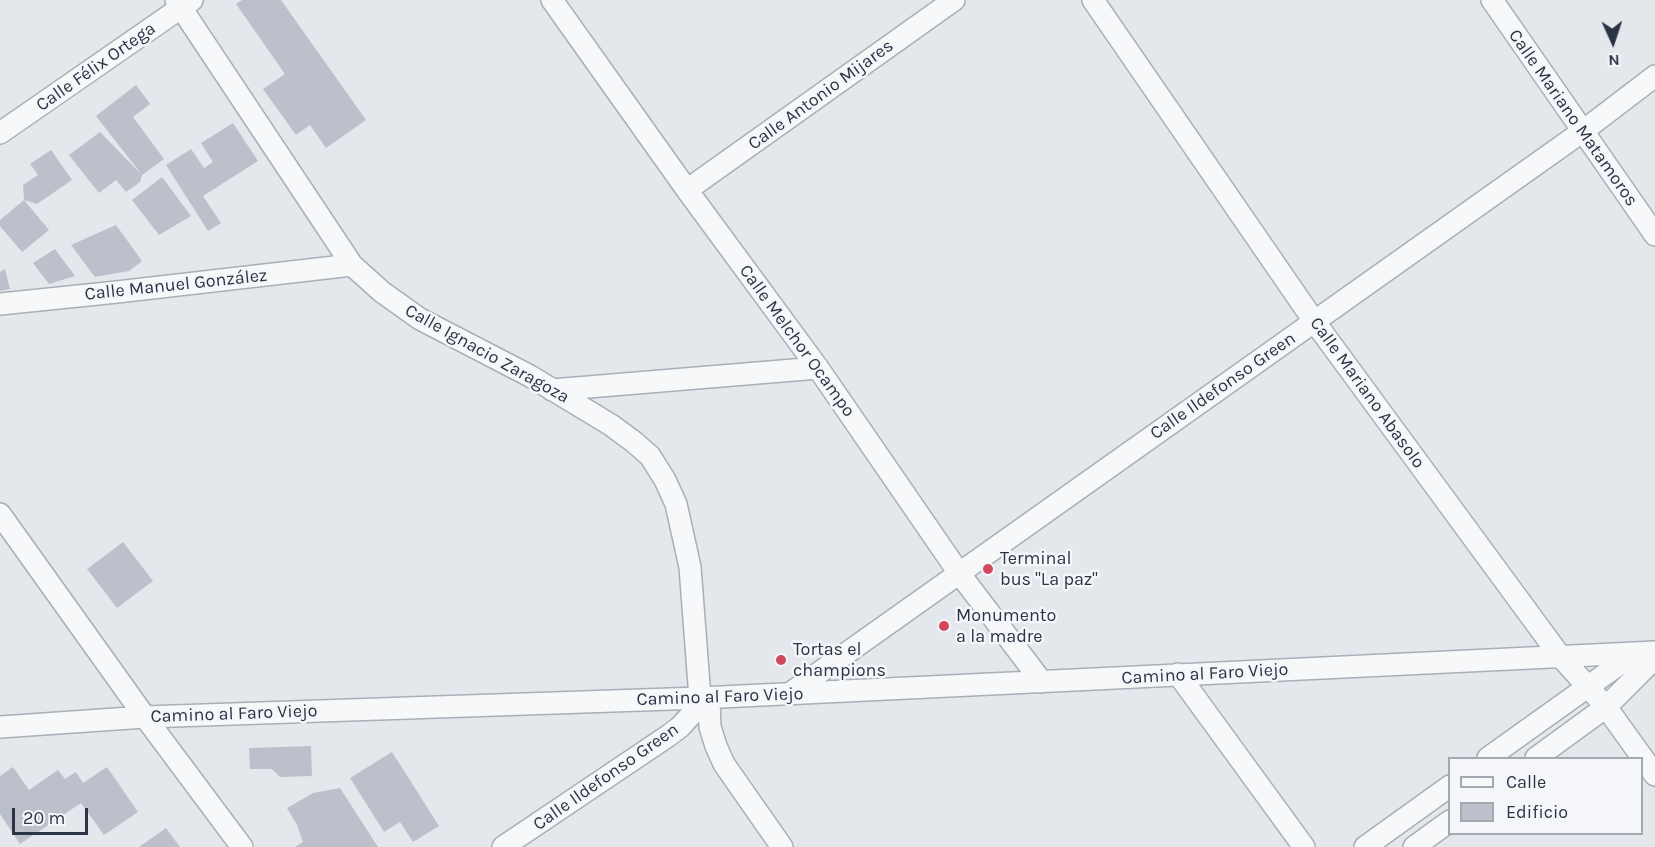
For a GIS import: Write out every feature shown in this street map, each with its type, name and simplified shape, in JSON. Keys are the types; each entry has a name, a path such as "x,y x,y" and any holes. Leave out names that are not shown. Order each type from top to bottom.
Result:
{"street":[{"name":"Calle Melchor Ocampo","path":"552,0 687,190 818,368 959,573 1042,682"},
{"name":"Calle Antonio Mijares","path":"687,190 954,0"},
{"name":"Calle Mariano Abasolo","path":"1093,0 1314,321 1560,656 1606,708 1642,757"},
{"name":"Calle Mariano Matamoros","path":"1492,0 1655,235"},
{"name":"Calle Félix Ortega","path":"0,133 183,3"},
{"name":"Calle Ignacio Zaragoza","path":"183,3 352,265 382,292 420,320 530,376 611,425 650,456 666,480 676,504 690,567 705,698 716,746 724,764 782,847"},
{"name":"Calle Ildefonso Green","path":"789,694 1583,131 1655,76"},
{"name":"Calle Manuel González","path":"0,304 352,265"},
{"path":"552,390 818,368"},
{"path":"0,514 242,847"},
{"path":"1491,757 1588,687 1648,655"},
{"path":"1539,757 1606,708 1648,655"},
{"name":"Camino al Faro Viejo","path":"0,727 146,717 705,698 1560,656 1648,655"},
{"path":"1178,674 1304,847"},
{"name":"Calle Ildefonso Green","path":"503,847 668,736 680,727 705,698"},
{"name":"Calle Mariano Abasolo","path":"1643,759 1655,775"},
{"path":"1365,847 1448,787"},
{"path":"1414,847 1448,822"}],"building":[{"path":"242,0 281,0 366,120 326,148 310,125 296,135 263,89 285,74 236,4"},
{"path":"136,85 150,104 133,117 164,159 142,175 96,116"},
{"path":"233,123 258,161 203,196 221,223 208,231 166,165 191,149 204,168 213,162 201,143"},
{"path":"100,132 142,175 140,182 126,192 116,180 99,193 69,155"},
{"path":"51,150 72,180 37,204 24,200 23,185 38,175 30,164"},
{"path":"162,177 191,216 159,235 132,200"},
{"path":"24,200 49,230 22,252 0,226 0,220"},
{"path":"116,225 142,261 129,271 95,277 71,245"},
{"path":"55,249 75,276 49,284 33,263"},
{"path":"5,269 10,289 0,291 0,272"},
{"path":"123,542 153,581 117,608 87,569"},
{"path":"311,746 312,776 280,777 272,769 250,769 249,748"},
{"path":"392,752 439,826 413,842 400,822 384,832 350,778"},
{"path":"13,767 29,790 58,770 65,779 76,772 83,783 107,767 138,812 104,835 81,803 20,844 0,814 0,776"},
{"path":"340,788 378,847 295,847 303,842 297,825 287,808 313,793"},
{"path":"166,828 180,847 139,847"}],"place":[{"name":"Terminal bus \"La paz\"","path":"988,569"},
{"name":"Monumento a la madre","path":"944,626"},
{"name":"Tortas el champions","path":"781,660"}]}
